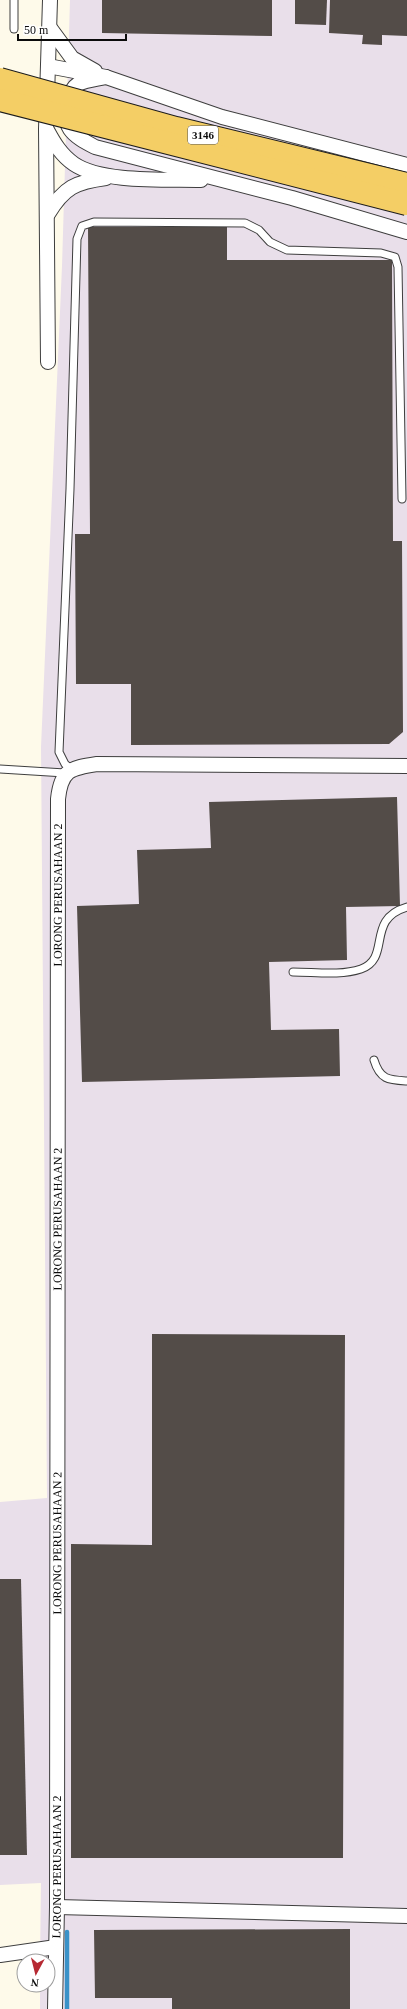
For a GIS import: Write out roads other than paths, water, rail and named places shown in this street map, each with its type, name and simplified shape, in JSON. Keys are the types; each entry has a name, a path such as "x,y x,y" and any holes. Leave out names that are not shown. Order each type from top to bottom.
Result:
{"main road":[{"name":"3146","path":"0,79 176,128 407,184"},
{"name":"3146","path":"0,100 407,204"}],"street":[{"path":"48,362 48,214 46,129 50,0"},
{"path":"50,28 72,58 106,77"},
{"path":"48,66 106,77 222,117 407,165"},
{"path":"106,77 79,83 72,89 65,111 68,127 77,138 95,147 232,182 407,232"},
{"path":"46,129 58,150 74,164 94,172 114,177 232,182"},
{"path":"48,214 55,201 65,191 79,183 114,177"},
{"path":"68,771 97,764 407,766"},
{"name":"LORONG PERUSAHAAN 2","path":"55,2009 57,1907 58,799 59,785 68,771"},
{"path":"57,1907 407,1916"},
{"path":"0,1955 56,1947"}],"lane":[{"path":"14,0 14,29"},
{"path":"0,769 68,771 59,752 70,489 77,239 82,226 94,222 245,223 259,230 270,242 279,248 287,250 381,254 394,257 398,267 402,499"},
{"path":"293,972 346,972 362,969 373,961 378,950 380,934 386,919 398,910 407,907"},
{"path":"374,1060 377,1069 383,1076 392,1080 407,1081"}],"waterway":[{"path":"67,1932 67,2009"}]}
